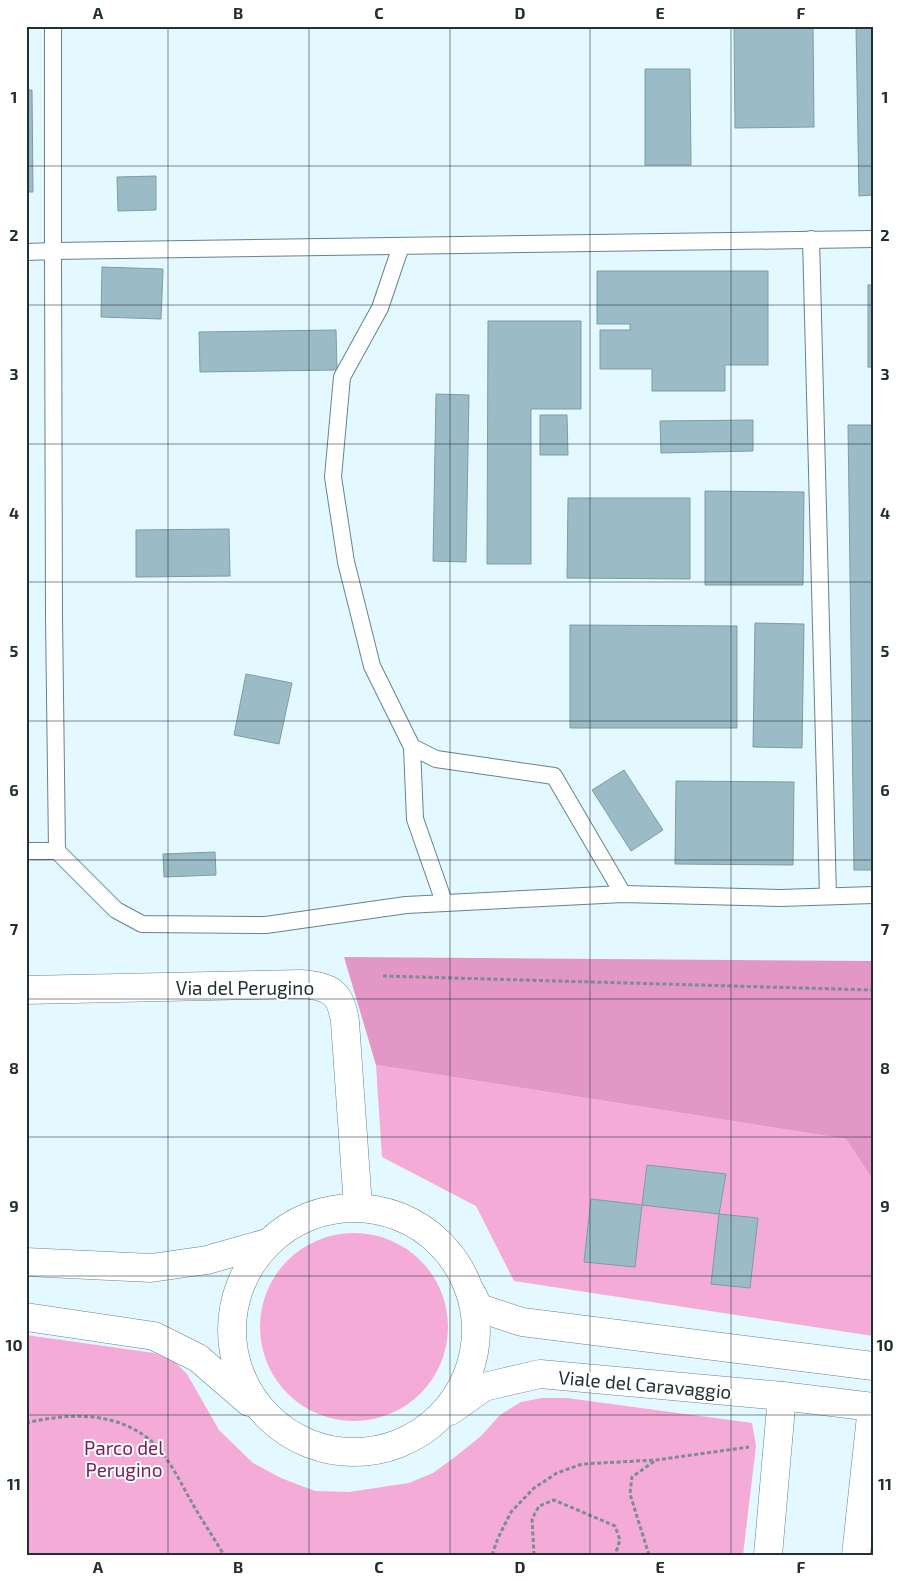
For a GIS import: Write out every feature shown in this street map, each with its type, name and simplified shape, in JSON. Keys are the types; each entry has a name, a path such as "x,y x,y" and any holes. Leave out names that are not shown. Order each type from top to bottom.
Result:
{"street":[{"name":"Via del Perugino","path":"26,990 301,984 324,988 334,993 341,1002 345,1022 358,1207"},
{"path":"269,1419 246,1388 233,1351 232,1312 244,1274 267,1243 299,1220 328,1210 358,1207 394,1214 427,1232 454,1259 479,1308 522,1322 873,1366"},
{"path":"26,1262 151,1268 207,1260 267,1243"},
{"path":"26,1317 154,1336 198,1358 269,1419 298,1439 331,1451 366,1452 400,1443 431,1425 456,1398 471,1365 476,1328 471,1292"},
{"name":"Viale del Caravaggio","path":"431,1425 484,1387 540,1374 782,1396 872,1407"},
{"path":"768,1555 782,1396"},
{"path":"856,1555 872,1407"}],"lane":[{"path":"53,26 54,606 58,851 116,910 142,924 266,925 406,905 623,894 780,898 873,895"},
{"path":"26,252 873,238"},
{"path":"811,239 828,896"},
{"path":"401,246 380,308 342,377 333,477 346,562 372,666 412,747 415,819 444,902"},
{"path":"412,747 436,759 554,776 623,894"},
{"path":"26,851 58,851"}],"path":[{"path":"383,976 873,990"},
{"path":"26,1423 75,1416 105,1418 128,1426 151,1440 171,1466 224,1555"},
{"path":"492,1555 511,1512 534,1488 557,1473 582,1464 656,1460 756,1446"},
{"path":"649,1555 630,1494 632,1477 656,1460"},
{"path":"534,1555 532,1520 539,1506 554,1500 615,1526 620,1540 615,1555"}],"green space":[{"path":"376,1065 846,1139 873,1180 873,1336 514,1281 476,1206 382,1157"},
{"path":"345,1233 363,1233 381,1237 398,1244 414,1254 427,1267 441,1291 448,1318 448,1336 441,1363 427,1387 414,1400 398,1410 381,1417 363,1421 345,1421 327,1417 310,1410 294,1400 281,1387 271,1371 264,1354 260,1336 260,1318 264,1300 271,1283 281,1267 294,1254 310,1244 327,1237"},
{"name":"Parco del Perugino","path":"26,1335 154,1353 174,1361 187,1374 219,1430 253,1463 281,1478 315,1491 349,1492 409,1483 433,1473 455,1457 481,1436 500,1415 521,1402 542,1398 567,1398 752,1423 756,1446 743,1555 26,1555"}],"shaded area":[{"path":"344,957 873,961 873,1180 846,1139 376,1065"}],"building":[{"path":"734,26 813,26 814,127 735,128"},
{"path":"856,26 873,26 873,195 859,196"},
{"path":"645,69 690,69 691,165 645,165"},
{"path":"26,90 32,90 33,192 26,192"},
{"path":"156,176 156,210 118,211 117,177"},
{"path":"102,267 163,269 161,319 101,317"},
{"path":"597,271 768,271 768,365 725,365 725,391 652,391 652,369 600,369 600,330 630,330 630,324 597,324"},
{"path":"868,285 873,285 873,367 868,367"},
{"path":"488,321 581,321 581,409 531,409 531,564 487,564"},
{"path":"336,330 337,370 200,372 199,332"},
{"path":"436,394 469,395 466,562 433,561"},
{"path":"540,415 567,415 568,455 540,455"},
{"path":"753,420 753,451 661,453 660,421"},
{"path":"848,425 873,425 873,870 854,870"},
{"path":"705,491 804,492 803,585 705,585"},
{"path":"568,498 690,498 690,579 567,578"},
{"path":"229,529 230,576 136,577 136,530"},
{"path":"755,623 804,624 802,748 753,747"},
{"path":"570,625 737,626 737,728 570,728"},
{"path":"246,674 292,683 279,744 234,735"},
{"path":"624,770 663,830 631,851 592,790"},
{"path":"676,781 794,782 793,865 675,864"},
{"path":"215,852 216,875 164,877 163,854"},
{"path":"647,1165 726,1174 719,1214 642,1205"},
{"path":"591,1199 642,1205 635,1267 584,1262"},
{"path":"719,1214 758,1218 750,1288 711,1284"}]}
